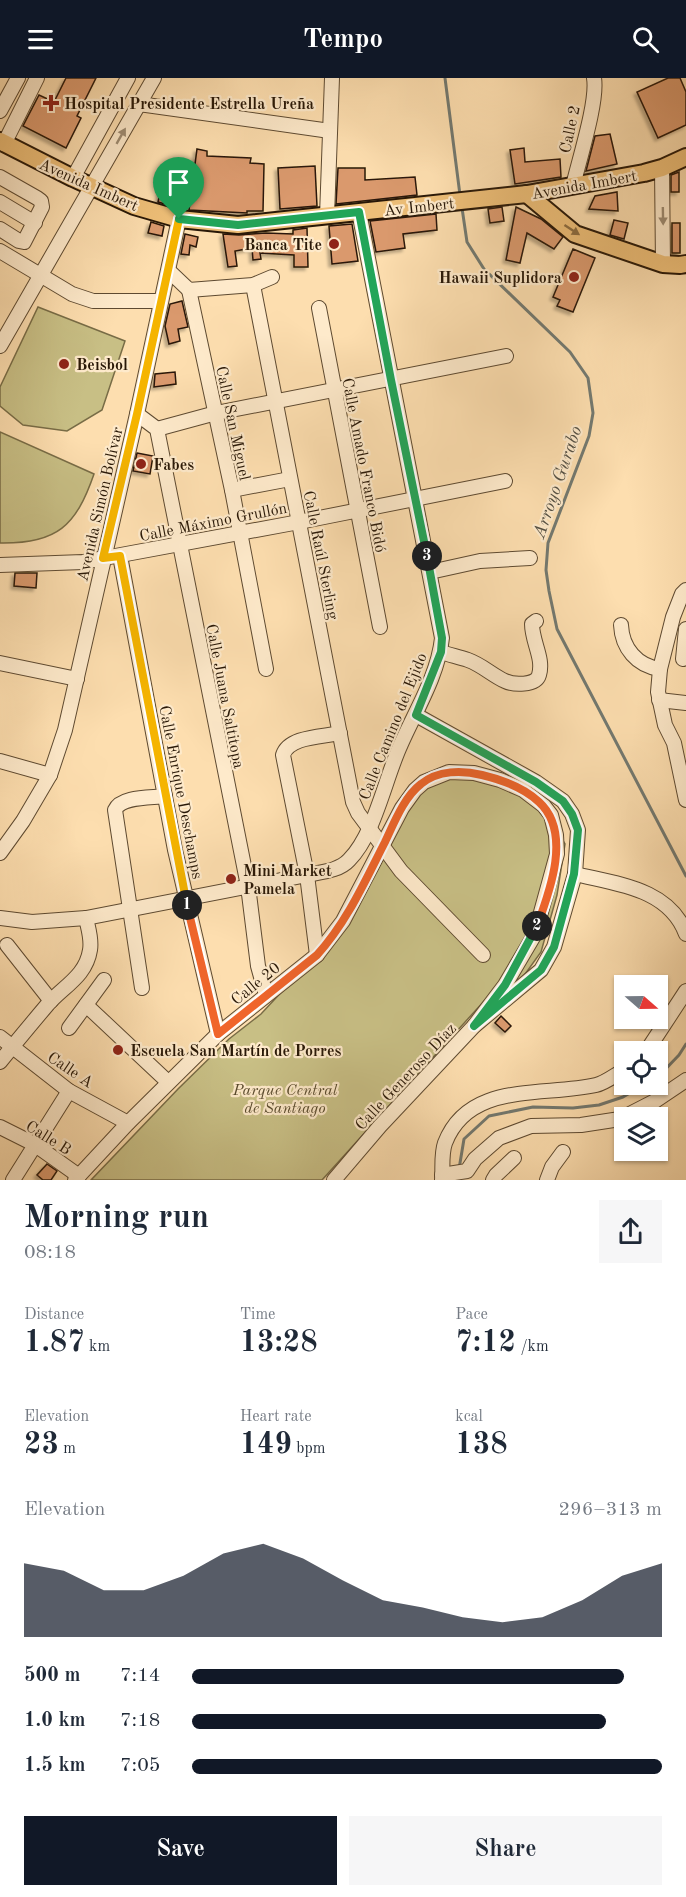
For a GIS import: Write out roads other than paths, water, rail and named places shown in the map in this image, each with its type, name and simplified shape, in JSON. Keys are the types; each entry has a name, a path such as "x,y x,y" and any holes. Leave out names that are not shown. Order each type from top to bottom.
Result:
{"main road":[{"name":"Avenida Imbert","path":"2,142 134,206 179,219 238,225 359,212"},
{"name":"Avenida Imbert","path":"479,199 527,194 609,180 662,168 686,157"},
{"path":"527,194 575,234 663,264 680,266 686,264"},
{"name":"Av Imbert","path":"359,212 479,199"}],"street":[{"path":"0,111 18,78"},
{"path":"2,142 37,78"},
{"path":"73,178 128,78"},
{"path":"0,346 154,78"},
{"path":"327,216 332,78"},
{"name":"Calle 2","path":"573,186 590,116 594,78"},
{"path":"139,104 330,131"},
{"path":"662,168 663,264"},
{"path":"0,177 41,201 41,213 24,242 0,230"},
{"path":"0,202 35,223"},
{"name":"Calle Camino del Ejido","path":"0,918 32,922 86,918 307,875 334,869 347,862 362,845 400,744 416,715 441,652 442,638 359,212"},
{"name":"Avenida Simón Bolívar","path":"0,853 23,821 50,775 65,730 179,219"},
{"path":"0,251 72,294 93,301 162,301"},
{"path":"169,271 189,290 253,285 273,277"},
{"name":"Calle Raúl Sterling","path":"253,285 353,802 401,871 483,955"},
{"name":"Calle San Miguel","path":"189,290 232,490 266,669"},
{"name":"Calle Amado Franco Bidó","path":"319,308 380,627"},
{"path":"137,414 157,429 216,413 506,356"},
{"name":"Calle Juana Saltitopa","path":"157,429 178,544 248,886 258,966 266,995"},
{"path":"232,490 291,479"},
{"name":"Calle Máximo Grullón","path":"0,565 83,562 120,556 505,481"},
{"name":"Calle Enrique Deschamps","path":"120,556 185,897 218,1034"},
{"path":"430,573 480,561 530,558"},
{"path":"686,590 677,603 661,663 659,700 665,725 680,742 686,800"},
{"path":"441,652 468,660 507,682 530,683 540,674 540,658 532,630 532,624 536,621"},
{"path":"621,625 621,635 635,658 643,666 684,659 686,629"},
{"path":"0,663 77,679"},
{"path":"659,700 686,703"},
{"name":"Calle Generoso Díaz","path":"334,1180 380,1126 474,1026 541,970 554,947 574,874 578,830 572,814 563,801 536,782 416,715"},
{"path":"317,955 307,875 284,755 287,747 294,742 340,733"},
{"path":"0,761 50,775"},
{"name":"Calle 20","path":"77,1178 128,1122 218,1034 317,955 343,921 402,808 415,789 424,782 449,772 474,773 512,784 536,798 551,815 556,835 557,854 535,934 505,985 474,1026"},
{"path":"142,988 115,810 124,802 165,796"},
{"path":"574,874 656,896 680,911 686,934"},
{"path":"0,1062 51,1001 76,979 87,960 90,940 86,918"},
{"path":"7,945 51,1001"},
{"path":"69,1028 105,980"},
{"path":"653,1041 686,991"},
{"path":"86,1005 168,1082"},
{"name":"Calle A","path":"0,1036 69,1091 128,1122"},
{"path":"614,1076 599,1084 487,1100 465,1113 455,1124 444,1145 449,1175 467,1171 476,1159 499,1138 531,1126 581,1125 620,1119 655,1101 686,1080"},
{"path":"13,1180 69,1091"},
{"name":"Calle B","path":"0,1127 34,1144 77,1178"},
{"path":"547,1180 552,1167 563,1152"},
{"path":"493,1180 496,1174 514,1158"}],"waterway":[{"name":"Arroyo Gurabo","path":"445,78 460,195"},
{"name":"Arroyo Gurabo","path":"462,208 467,242 484,269 570,352 588,378 593,413 589,436 548,543 546,570 549,591 557,629 686,876"},
{"name":"Arroyo Gurabo","path":"668,1066 686,1044"},
{"name":"Arroyo Gurabo","path":"459,1169 464,1139 489,1116 533,1107 573,1108 599,1105 626,1095"}],"place":[{"name":"Hospital Presidente Estrella Ureña","path":"51,103"},
{"name":"Banca Tite","path":"334,244"},
{"name":"Hawaii Suplidora","path":"574,277"},
{"name":"Beisbol","path":"64,364"},
{"name":"Fabes","path":"141,464"},
{"name":"Mini Market Pamela","path":"231,879"},
{"name":"Escuela San Martín de Porres","path":"118,1050"}],"park label":[{"name":"Parque Central de Santiago","path":"285,1098"}]}
